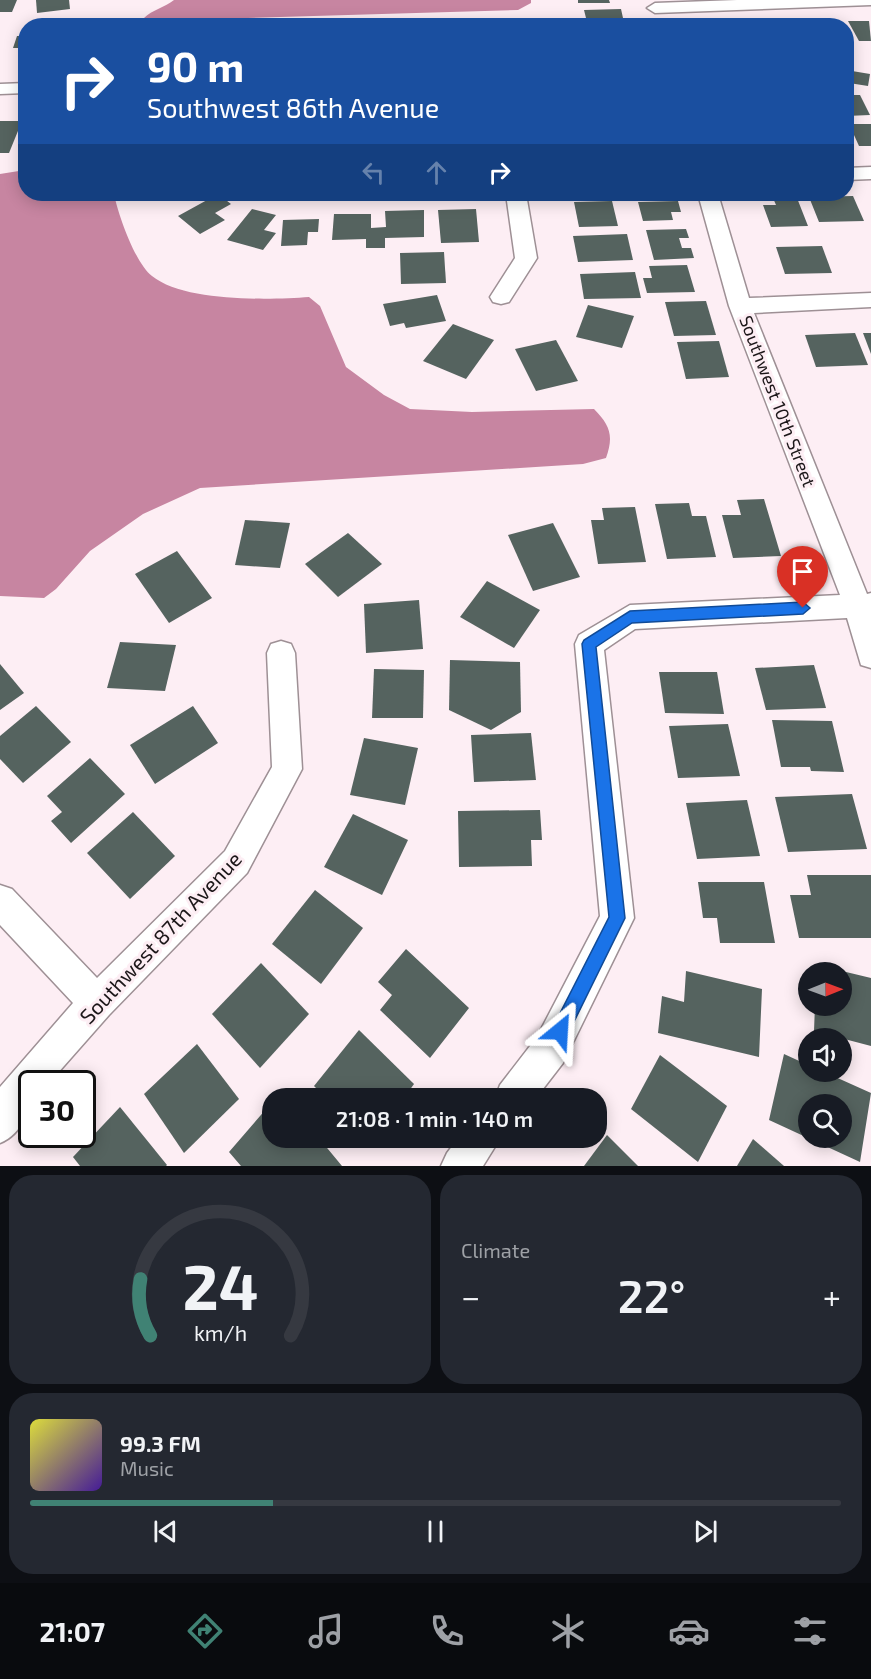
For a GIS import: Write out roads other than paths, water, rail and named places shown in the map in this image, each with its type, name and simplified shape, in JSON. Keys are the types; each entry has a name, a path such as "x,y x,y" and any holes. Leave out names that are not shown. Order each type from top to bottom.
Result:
{"street":[{"path":"653,4 871,0"},
{"path":"0,88 18,88"},
{"path":"854,174 871,173"},
{"path":"501,297 526,258 517,201"},
{"name":"Southwest 10th Street","path":"710,201 741,306 864,605 871,656"},
{"path":"741,306 871,300"},
{"path":"521,1088 550,1050 617,918 589,644 630,617 864,605"},
{"name":"Southwest 87th Avenue","path":"6,1113 97,1003 236,862 287,769 281,653"},
{"path":"0,901 97,1003"},
{"path":"460,1166 474,1148"}]}
